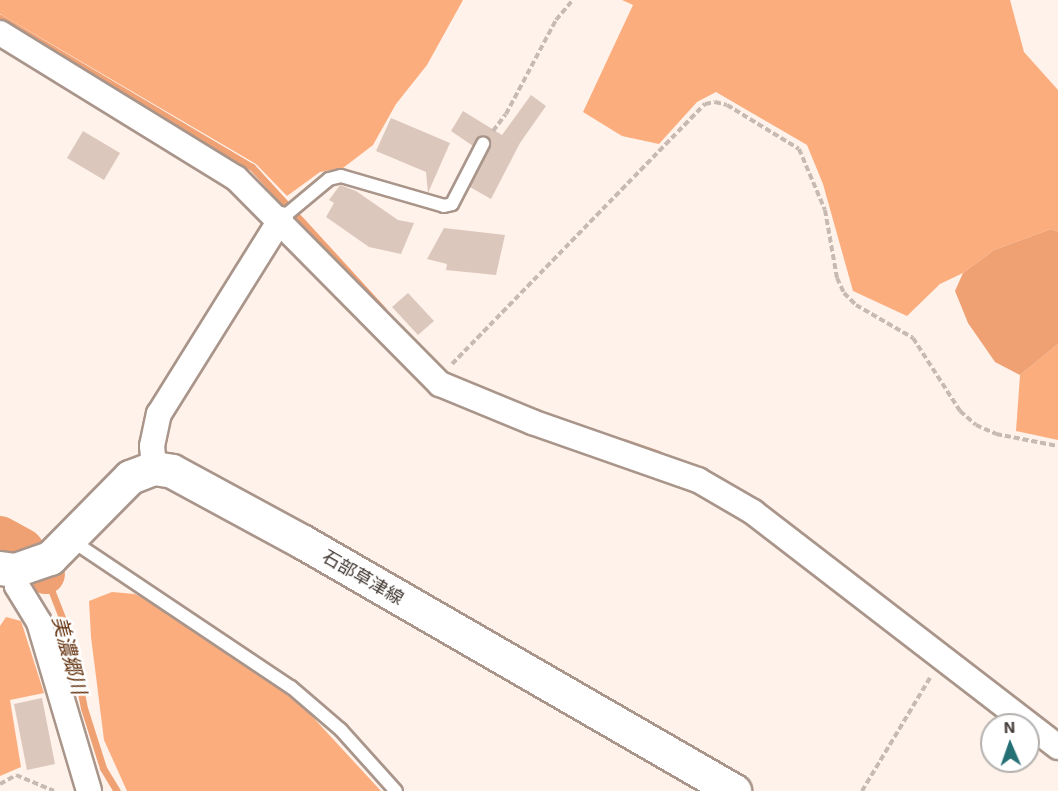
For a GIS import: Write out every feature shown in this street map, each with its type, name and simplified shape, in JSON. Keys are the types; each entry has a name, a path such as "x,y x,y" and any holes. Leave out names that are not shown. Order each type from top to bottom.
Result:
{"main road":[{"path":"11,569 63,546 130,477 154,468"},
{"name":"石部草津線","path":"154,468 172,471 207,488 734,791"}],"street":[{"path":"0,33 288,212 441,384 532,422 698,480 753,512 1058,747"},
{"path":"154,468 152,446 159,414 288,212"},
{"path":"11,569 17,586 39,622 89,791"}],"lane":[{"path":"288,212 329,179 341,176 444,207 452,204 483,144"},
{"path":"63,546 291,687 341,730 396,791"}],"path":[{"path":"483,144 506,114 556,20 573,0"},
{"path":"447,368 705,104 715,102 728,105 799,149 825,210 837,278 844,293 856,305 913,338 960,411 975,425 996,434 1058,446"},
{"path":"862,791 942,657"},
{"path":"0,784 16,776 54,791"}],"shaded area":[{"path":"0,0 463,0 427,65 396,104 373,145 343,168 320,172 287,196 256,164 0,14"},
{"path":"622,0 1010,0 1024,52 1058,90 1058,232 1051,229 994,250 963,273 940,284 907,316 853,291 823,184 807,145 716,92 697,102 659,144 622,136 583,112 633,5"},
{"path":"1051,229 1058,232 1058,344 1020,375 995,362 968,323 955,291 963,273 994,250"},
{"path":"1058,344 1058,440 1016,431 1020,375"},
{"path":"112,592 135,594 162,608 286,694 309,713 381,791 127,791 104,740 91,637 89,601"},
{"path":"6,617 21,621 44,693 10,700 21,767 0,776 0,626"}],"building":[{"path":"531,95 546,106 520,143 491,199 470,187 490,148 490,140 479,137 473,146 451,131 463,111 502,135"},
{"path":"391,118 450,143 428,193 426,172 376,151"},
{"path":"83,131 120,153 104,180 67,158"},
{"path":"340,185 356,191 398,220 414,223 401,254 369,247 326,217 334,203 329,200"},
{"path":"444,228 505,235 496,275 446,270 447,264 427,259"},
{"path":"408,293 434,321 418,335 392,307"},
{"path":"42,698 55,764 27,770 14,704"}],"waterway":[{"path":"0,18 252,167 383,310"},
{"path":"624,442 658,454"},
{"name":"美濃郷川","path":"0,535 23,548 45,574"},
{"name":"美濃郷川","path":"45,574 70,638 84,708 103,768 117,791"}]}
